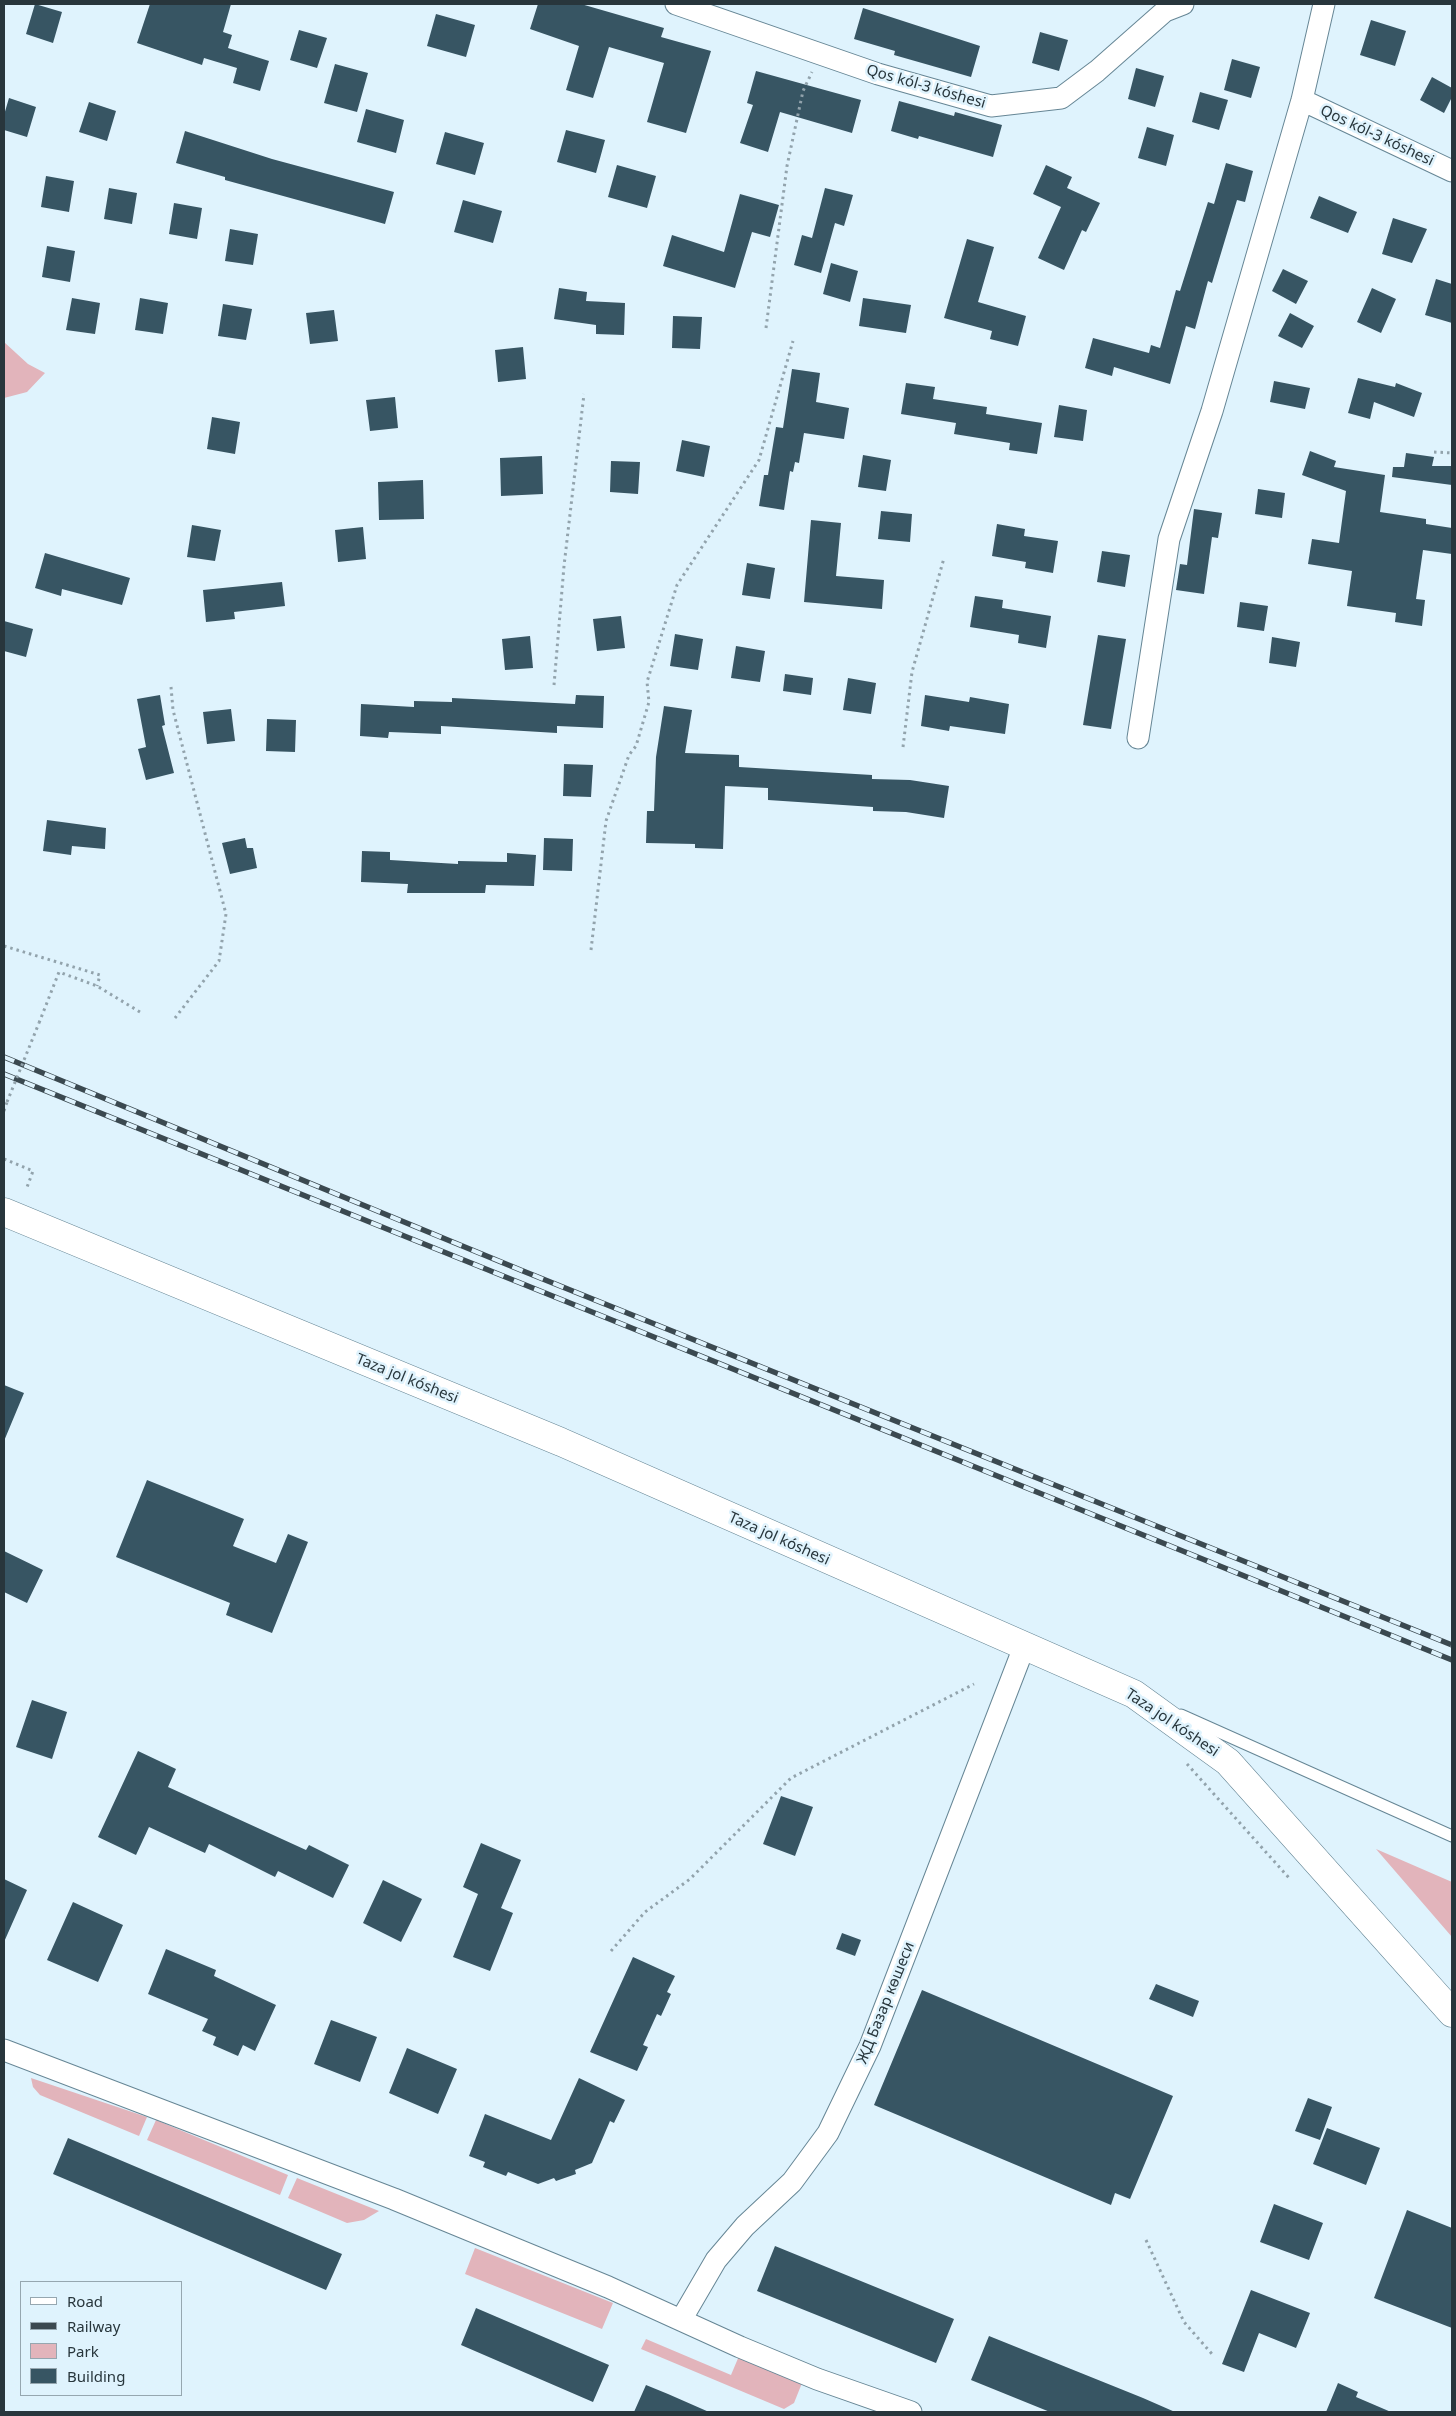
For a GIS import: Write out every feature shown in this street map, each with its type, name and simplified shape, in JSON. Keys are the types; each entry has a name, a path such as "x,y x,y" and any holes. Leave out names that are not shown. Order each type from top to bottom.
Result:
{"main road":[{"name":"Taza jol kóshesi","path":"4,1212 561,1442 1134,1694 1228,1762 1452,2013"}],"street":[{"name":"Qos kól-3 kóshesi","path":"676,4 878,74 991,106 1061,98 1096,71 1165,11 1182,4"},
{"path":"1138,738 1168,539 1212,411 1302,100 1324,4"},
{"name":"Qos kól-3 kóshesi","path":"1302,100 1452,171"},
{"name":"ЖД Базар көшеси","path":"681,2320 716,2260 745,2226 792,2182 828,2133 870,2046 1024,1647"},
{"path":"4,2050 387,2196 608,2287 817,2379 911,2412"}],"lane":[{"path":"1134,1694 1452,1836"}],"path":[{"path":"766,328 787,166 803,90 820,54"},
{"path":"591,950 606,821 629,755 636,746 649,702 647,682 677,585 759,460 793,341"},
{"path":"554,685 564,566 584,394"},
{"path":"1434,452 1452,454"},
{"path":"903,746 912,672 944,558"},
{"path":"171,688 173,710 226,914 219,961 175,1018"},
{"path":"4,946 100,975 97,986"},
{"path":"4,1111 59,972 97,986 140,1012"},
{"path":"4,1159 32,1171 26,1190"},
{"path":"611,1952 645,1912 690,1879 790,1778 974,1684"},
{"path":"1186,1764 1290,1879"},
{"path":"1146,2240 1184,2322 1212,2354"}],"green space":[{"path":"4,342 28,364 45,373 27,392 4,398"},
{"path":"1376,1849 1452,1882 1452,1937"},
{"path":"31,2078 147,2117 139,2136 40,2095 33,2087"},
{"path":"156,2120 288,2175 280,2195 147,2140"},
{"path":"297,2178 379,2211 364,2220 347,2223 288,2198"},
{"path":"475,2248 613,2303 602,2329 465,2274"},
{"path":"646,2339 731,2375 739,2356 802,2383 794,2403 784,2409 641,2349"}],"building":[{"path":"35,4 62,12 53,43 26,34"},
{"path":"150,4 231,4 223,32 232,35 228,48 269,61 260,91 233,83 237,68 204,58 202,65 137,43"},
{"path":"538,4 581,4 664,28 661,37 711,51 686,133 647,122 664,63 609,47 593,98 566,90 579,46 530,29"},
{"path":"863,8 980,46 971,77 894,55 895,51 854,39"},
{"path":"436,14 475,25 466,57 427,46"},
{"path":"1371,20 1406,31 1395,66 1360,55"},
{"path":"299,30 327,38 317,68 290,60"},
{"path":"1040,32 1068,40 1059,71 1032,63"},
{"path":"1232,59 1260,67 1251,98 1224,90"},
{"path":"335,64 368,73 357,112 324,103"},
{"path":"1136,68 1164,76 1155,107 1128,99"},
{"path":"756,71 861,100 852,133 780,112 768,152 740,143 753,105 747,103"},
{"path":"1432,77 1452,88 1452,97 1444,113 1420,100"},
{"path":"1200,92 1228,100 1219,130 1192,122"},
{"path":"9,98 36,107 27,137 4,130 4,115"},
{"path":"899,101 954,116 955,112 1002,125 993,157 919,136 918,139 891,131"},
{"path":"89,102 116,111 107,141 79,132"},
{"path":"366,109 404,120 396,153 357,142"},
{"path":"1147,127 1174,135 1166,166 1138,158"},
{"path":"566,130 605,140 596,173 557,162"},
{"path":"185,131 272,159 394,192 385,224 225,180 225,177 176,163"},
{"path":"445,132 484,143 475,175 436,164"},
{"path":"1226,163 1253,171 1245,202 1237,200 1212,283 1208,281 1195,329 1186,326 1170,384 1114,367 1112,376 1085,368 1093,338 1149,353 1151,345 1160,348 1176,290 1180,291 1208,202 1214,204"},
{"path":"617,165 656,176 647,208 608,197"},
{"path":"1046,165 1072,177 1067,188 1100,203 1086,232 1082,230 1064,270 1038,258 1061,207 1033,194"},
{"path":"46,176 74,181 69,212 41,207"},
{"path":"109,188 137,193 132,224 104,219"},
{"path":"825,188 853,195 844,226 835,223 821,273 794,265 802,235 812,238"},
{"path":"740,194 779,205 770,237 752,232 735,288 663,266 672,235 724,252"},
{"path":"1319,196 1357,212 1348,233 1310,218"},
{"path":"463,200 502,211 493,243 454,232"},
{"path":"174,203 202,208 197,239 169,234"},
{"path":"1393,218 1427,229 1412,263 1382,254"},
{"path":"230,229 258,234 253,265 225,261"},
{"path":"967,239 994,247 978,302 1026,316 1018,346 990,339 992,331 944,318"},
{"path":"47,246 75,251 70,282 42,277"},
{"path":"831,263 858,271 850,302 823,294"},
{"path":"1283,269 1308,281 1296,304 1272,291"},
{"path":"1436,279 1452,284 1452,323 1425,315"},
{"path":"559,288 587,292 586,301 625,303 624,335 596,334 596,325 554,319"},
{"path":"1372,288 1396,299 1381,333 1357,322"},
{"path":"72,298 100,303 95,334 66,330"},
{"path":"140,298 168,303 163,334 135,330"},
{"path":"863,298 911,305 906,333 859,326"},
{"path":"223,304 252,309 246,340 218,336"},
{"path":"334,310 338,341 310,344 306,313"},
{"path":"1290,313 1314,326 1302,348 1278,336"},
{"path":"673,316 702,317 700,349 672,348"},
{"path":"523,347 526,379 498,382 495,350"},
{"path":"792,369 820,373 816,402 849,408 844,439 804,433 799,463 795,462 793,472 790,471 784,510 759,506 764,475 768,475 776,427 783,428"},
{"path":"1358,378 1395,387 1396,383 1422,393 1414,417 1374,402 1370,419 1348,413"},
{"path":"1274,381 1310,388 1305,409 1270,402"},
{"path":"906,383 935,387 933,399 987,407 986,414 1042,423 1037,454 1009,450 1010,443 954,434 956,423 901,414"},
{"path":"395,397 398,428 370,431 366,400"},
{"path":"1059,405 1087,410 1083,441 1054,437"},
{"path":"212,417 240,422 235,454 207,449"},
{"path":"682,440 710,446 704,477 676,471"},
{"path":"1310,451 1336,461 1334,467 1385,475 1380,512 1426,519 1426,524 1452,528 1452,554 1423,550 1416,599 1425,600 1422,626 1395,622 1396,613 1347,606 1352,571 1308,564 1312,539 1339,543 1346,491 1302,475"},
{"path":"1406,453 1434,457 1432,466 1452,466 1452,485 1392,477 1393,467 1404,467"},
{"path":"863,455 891,460 886,491 858,487"},
{"path":"542,456 543,494 501,496 500,458"},
{"path":"611,461 640,462 638,494 610,492"},
{"path":"423,480 424,519 379,520 378,482"},
{"path":"1258,489 1285,493 1282,518 1255,514"},
{"path":"1194,509 1222,513 1218,538 1212,537 1204,594 1176,590 1180,564 1187,565"},
{"path":"881,511 912,514 910,542 878,539"},
{"path":"811,520 841,523 836,576 884,580 882,609 804,602"},
{"path":"997,524 1025,529 1024,536 1058,541 1053,573 1025,568 1026,562 992,556"},
{"path":"192,525 221,530 215,561 187,557"},
{"path":"363,527 366,559 338,562 335,530"},
{"path":"1102,551 1130,555 1125,587 1097,582"},
{"path":"45,553 130,578 122,605 62,589 61,596 35,588"},
{"path":"747,563 775,568 770,599 742,595"},
{"path":"282,582 285,606 234,612 235,619 206,622 203,590"},
{"path":"975,596 1003,600 1002,608 1051,616 1046,648 1018,643 1019,635 970,627"},
{"path":"1240,602 1268,606 1264,631 1237,627"},
{"path":"621,616 625,648 597,651 593,619"},
{"path":"4,621 33,629 26,657 4,651"},
{"path":"675,634 703,639 698,670 670,666"},
{"path":"1098,635 1126,639 1111,729 1083,725"},
{"path":"530,636 533,668 505,670 502,639"},
{"path":"1272,637 1300,642 1296,667 1269,663"},
{"path":"736,646 765,651 760,682 731,678"},
{"path":"785,674 813,678 811,695 783,691"},
{"path":"848,678 876,683 871,714 843,710"},
{"path":"160,695 165,725 162,726 174,773 146,780 138,749 146,747 137,699"},
{"path":"576,695 604,696 603,728 557,726 557,733 441,726 441,734 389,732 388,738 360,736 361,704 414,707 414,701 452,702 452,698 575,704"},
{"path":"925,695 969,702 970,697 1009,704 1005,734 950,726 949,731 921,726"},
{"path":"664,706 692,710 685,753 739,755 739,767 872,775 872,779 910,780 949,786 944,818 906,812 873,811 873,807 768,800 768,788 725,786 723,849 695,848 695,844 646,843 647,811 654,811 656,757"},
{"path":"231,709 235,741 207,744 203,712"},
{"path":"267,719 296,720 295,752 266,751"},
{"path":"564,764 593,765 591,797 563,796"},
{"path":"47,820 106,828 105,849 72,846 71,855 43,851"},
{"path":"245,838 247,848 253,848 257,868 230,874 222,843"},
{"path":"544,838 573,839 572,871 543,870"},
{"path":"362,851 390,852 390,860 458,864 458,861 507,862 507,853 536,855 534,886 486,885 485,893 407,893 408,884 361,882"},
{"path":"4,1385 24,1393 4,1441"},
{"path":"147,1480 244,1519 233,1546 276,1563 288,1534 308,1542 272,1633 226,1615 230,1603 116,1557"},
{"path":"4,1551 43,1570 27,1603 4,1592"},
{"path":"32,1700 67,1712 52,1759 16,1747"},
{"path":"138,1751 176,1769 168,1787 306,1850 309,1845 349,1865 333,1898 278,1871 275,1877 209,1844 205,1853 149,1827 136,1855 98,1837"},
{"path":"781,1796 813,1807 795,1856 763,1844"},
{"path":"481,1843 521,1860 501,1908 513,1913 490,1971 453,1957 478,1894 463,1887"},
{"path":"4,1879 27,1890 4,1942"},
{"path":"383,1880 422,1899 401,1942 363,1923"},
{"path":"73,1902 123,1925 98,1982 47,1960"},
{"path":"842,1933 861,1940 855,1956 836,1949"},
{"path":"166,1949 216,1970 214,1976 276,2005 255,2051 243,2045 238,2056 213,2045 216,2037 202,2031 208,2019 148,1994"},
{"path":"633,1957 675,1976 667,1992 671,1994 661,2016 657,2014 643,2045 648,2047 637,2071 590,2052"},
{"path":"1156,1984 1199,2001 1193,2017 1149,1999"},
{"path":"922,1990 1173,2096 1130,2199 1115,2193 1111,2205 874,2105"},
{"path":"331,2020 377,2037 360,2082 314,2064"},
{"path":"407,2048 457,2069 438,2114 389,2093"},
{"path":"579,2078 625,2100 614,2123 610,2121 592,2163 575,2170 576,2174 556,2181 554,2178 538,2184 508,2172 506,2176 483,2167 485,2162 469,2156 485,2114 551,2140"},
{"path":"1308,2098 1332,2107 1320,2140 1295,2131"},
{"path":"1327,2128 1380,2148 1366,2185 1313,2164"},
{"path":"68,2138 342,2254 326,2290 53,2174"},
{"path":"1274,2204 1323,2223 1309,2260 1260,2242"},
{"path":"1407,2210 1452,2228 1452,2328 1374,2298"},
{"path":"775,2246 954,2319 936,2363 757,2291"},
{"path":"1251,2290 1310,2313 1296,2348 1259,2333 1244,2372 1222,2364"},
{"path":"476,2308 609,2365 593,2402 461,2345"},
{"path":"989,2336 1175,2412 1050,2412 971,2380"},
{"path":"1338,2383 1358,2392 1356,2397 1391,2412 1326,2412"},
{"path":"646,2385 668,2394 709,2412 634,2412"}],"railway":[{"path":"4,1057 523,1271 1452,1645"},
{"path":"4,1074 1452,1660"}]}
